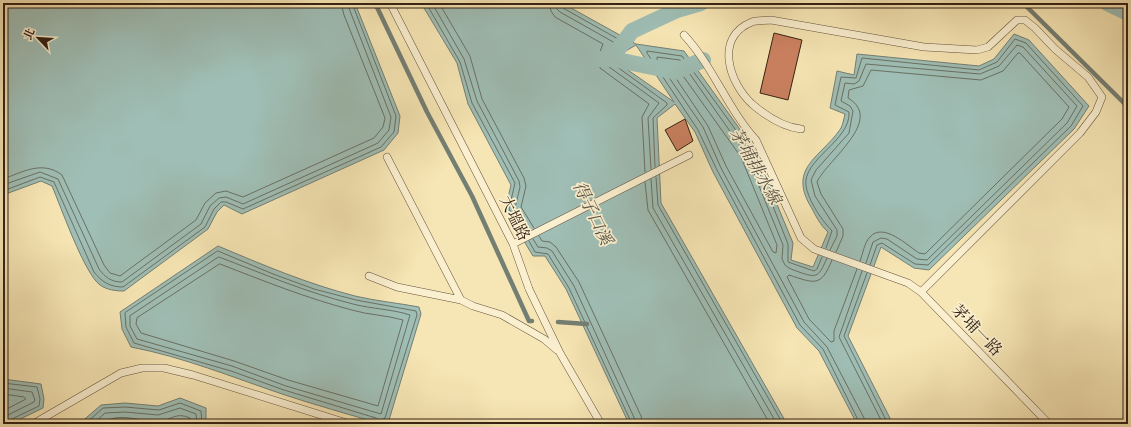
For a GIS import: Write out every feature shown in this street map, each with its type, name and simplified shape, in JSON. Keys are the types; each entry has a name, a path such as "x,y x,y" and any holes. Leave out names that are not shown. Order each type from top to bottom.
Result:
{"lane":[{"name":"大塭路","path":"390,3 513,244 530,288 560,353 601,424"},
{"path":"801,129 790,128 779,124 761,111 751,103 733,75 728,61 729,47 734,34 752,22 770,20 924,47 977,50 988,47 1017,20 1025,20 1055,49 1088,77 1102,97 1090,121 1062,152 922,292"},
{"name":"茅埔一路","path":"684,35 695,47 744,127 756,140 801,238 814,249 908,283 922,292 1049,424"},
{"path":"513,244 689,155"},
{"path":"387,157 461,300"},
{"path":"369,276 397,287 461,300 473,306 502,315 544,339 560,353"},
{"path":"33,424 121,373 142,368 164,368 193,375 350,424"}],"water":[{"path":"355,3 400,116 398,133 384,150 242,214 224,205 217,212 208,229 124,291 109,289 100,285 87,267 73,239 52,186 41,181 3,195 3,4"},
{"name":"得子口溪","path":"421,3 562,3 636,44 684,51 754,149 793,243 791,260 813,267 828,232 820,223 805,193 803,182 805,172 810,163 842,126 845,114 830,108 837,71 854,75 857,54 979,66 994,59 1014,34 1029,40 1089,106 1074,129 929,270 914,268 881,247 848,336 893,424 857,424 819,351 797,328 713,172 695,132 675,104 657,118 661,203 787,424 629,424 566,289 545,256 533,256 505,210 511,185 468,104 457,63","holes":["636,45 674,102 612,59"]},
{"path":"218,246 286,274 320,286 363,298 419,307 421,314 389,420 381,424 294,398 170,356 131,347 122,329 120,312"},
{"path":"3,379 41,384 44,399 43,408 10,424 3,424"},
{"path":"180,398 206,408 206,424 79,424 101,405 125,403 158,406"}],"building":[{"path":"774,33 802,40 788,100 760,93"},
{"path":"685,119 693,141 677,151 665,130"}],"waterway":[{"path":"375,3 427,112 472,196 529,321 532,321"},
{"path":"613,56 632,31 677,10 701,3"},
{"path":"1023,3 1128,107"},
{"path":"1107,3 1128,13"},
{"name":"茅埔排水線","path":"590,59 612,59 672,71"},
{"path":"674,72 703,60"},
{"path":"558,322 587,324"}]}
